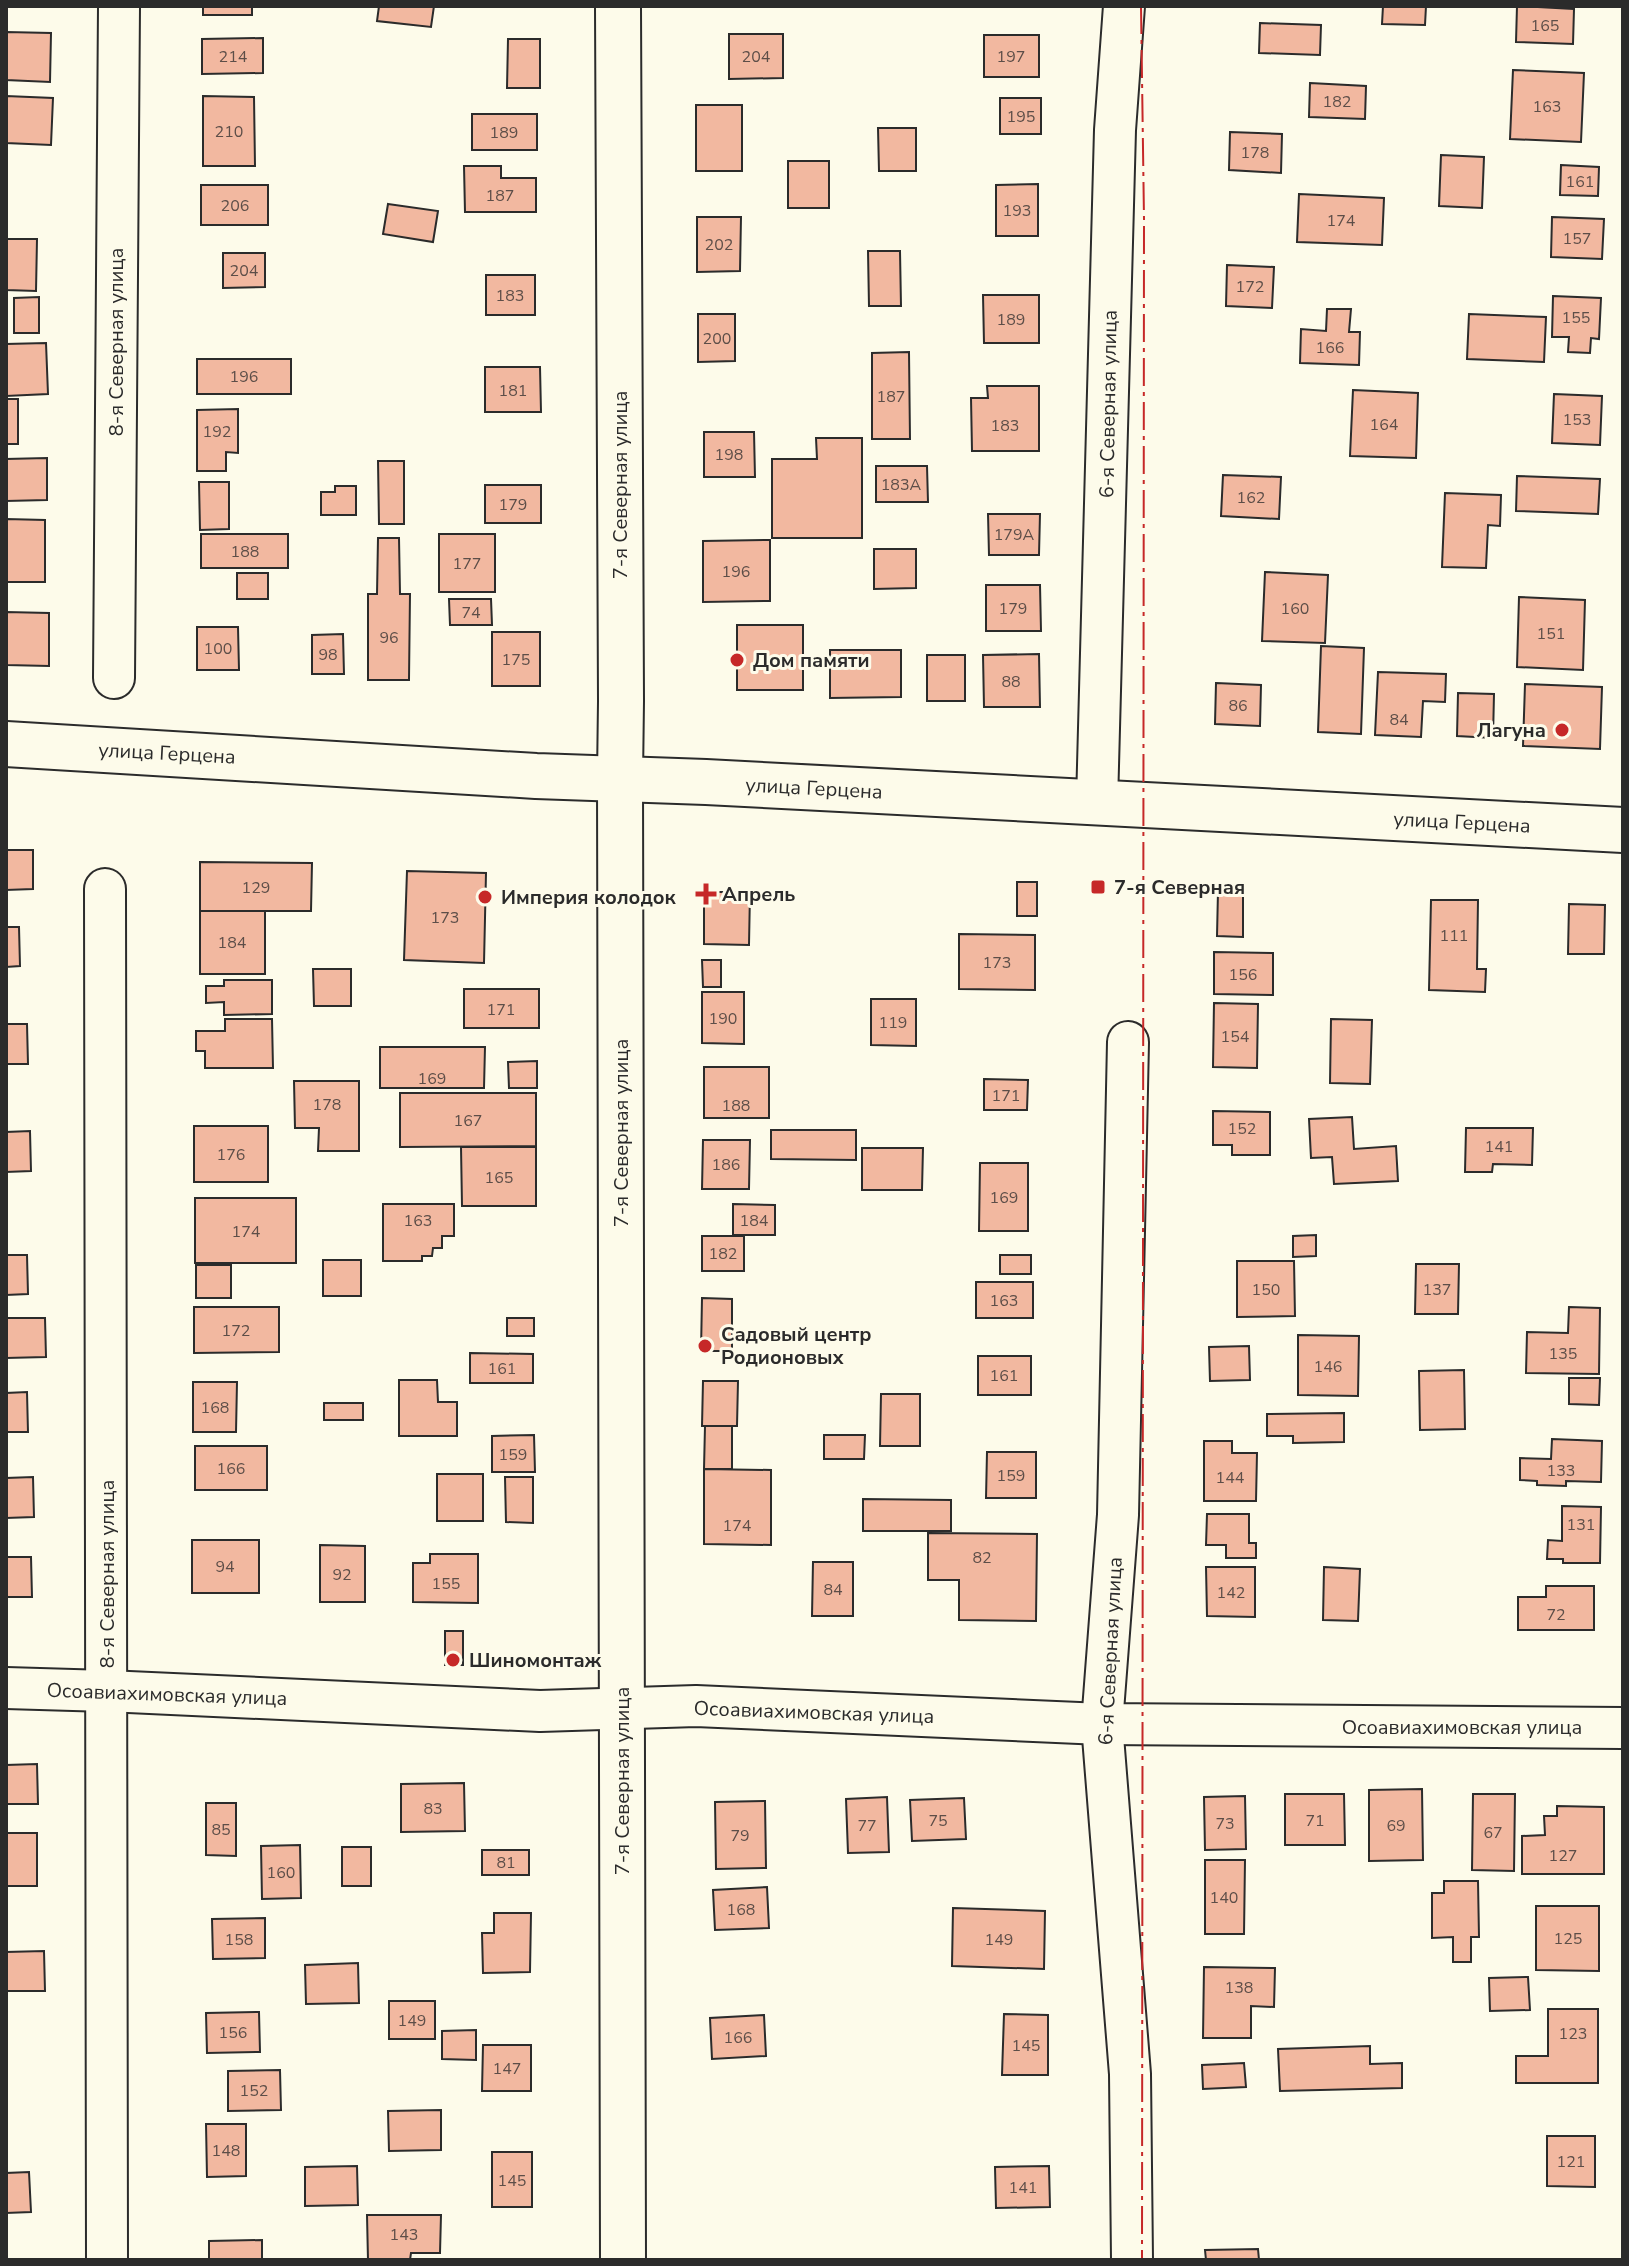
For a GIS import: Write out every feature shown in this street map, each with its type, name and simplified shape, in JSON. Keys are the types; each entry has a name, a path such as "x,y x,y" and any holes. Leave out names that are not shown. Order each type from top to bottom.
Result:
{"main road":[{"name":"7-я Северная улица","path":"618,6 623,2260"},
{"name":"улица Герцена","path":"6,744 536,776 1623,830"}],"street":[{"name":"8-я Северная улица","path":"114,678 119,6"},
{"name":"6-я Северная улица","path":"1097,803 1115,130 1124,6"},
{"name":"8-я Северная улица","path":"105,889 107,2260"},
{"name":"6-я Северная улица","path":"1128,1042 1118,1515 1102,1724 1130,2074 1132,2260"},
{"name":"Осоавиахимовская улица","path":"6,1688 540,1711 696,1706 1102,1724 1623,1728"}],"building":[{"path":"203,6 252,6 252,15 203,15"},
{"path":"379,6 434,6 431,27 377,21"},
{"path":"1383,6 1426,6 1425,25 1382,24"},
{"path":"1517,6 1574,9 1573,44 1516,42"},
{"path":"1260,23 1321,25 1320,55 1259,53"},
{"path":"6,32 51,33 50,82 6,80"},
{"path":"729,34 783,34 783,78 729,79"},
{"path":"984,35 1039,35 1039,77 984,77"},
{"path":"263,38 263,73 202,74 202,39"},
{"path":"508,39 540,39 540,88 507,88"},
{"path":"1513,70 1584,73 1581,142 1510,139"},
{"path":"1310,83 1366,86 1365,119 1309,117"},
{"path":"6,96 53,98 51,145 6,143"},
{"path":"203,96 254,97 255,166 203,166"},
{"path":"1000,98 1041,98 1041,134 1000,134"},
{"path":"696,105 742,105 742,171 696,171"},
{"path":"472,114 537,114 537,150 472,150"},
{"path":"878,128 916,128 916,171 879,171"},
{"path":"1230,132 1282,134 1281,173 1229,170"},
{"path":"1441,155 1484,157 1482,208 1439,206"},
{"path":"788,161 829,161 829,208 788,208"},
{"path":"1561,165 1599,167 1598,196 1560,195"},
{"path":"464,166 501,166 501,178 536,178 536,212 465,212"},
{"path":"1038,184 1038,236 996,236 996,185"},
{"path":"201,185 268,185 268,225 201,225"},
{"path":"1299,194 1384,198 1382,245 1297,242"},
{"path":"388,204 438,211 433,242 383,234"},
{"path":"697,217 741,217 740,271 697,272"},
{"path":"1552,217 1604,219 1602,259 1551,257"},
{"path":"6,239 37,239 36,291 6,290"},
{"path":"868,251 900,251 901,306 869,306"},
{"path":"223,253 265,253 265,287 223,288"},
{"path":"1227,265 1274,267 1272,308 1226,306"},
{"path":"486,275 535,275 535,315 486,315"},
{"path":"983,295 1039,295 1039,343 984,343"},
{"path":"1553,296 1601,298 1599,339 1591,338 1590,353 1568,352 1569,337 1552,337"},
{"path":"39,297 39,333 14,333 14,298"},
{"path":"1327,309 1351,309 1349,332 1360,332 1359,365 1300,363 1301,329 1326,331"},
{"path":"698,314 735,314 735,361 698,362"},
{"path":"1469,314 1546,317 1544,362 1467,359"},
{"path":"46,343 48,394 6,396 6,344"},
{"path":"909,352 910,439 872,439 872,353"},
{"path":"197,359 291,359 291,394 197,394"},
{"path":"485,367 540,367 541,412 485,412"},
{"path":"987,386 1039,386 1039,451 972,451 971,398 988,398"},
{"path":"1353,390 1418,393 1416,458 1350,456"},
{"path":"1554,394 1602,396 1600,445 1552,443"},
{"path":"6,399 18,399 18,444 6,444"},
{"path":"238,409 238,453 226,452 226,471 197,471 197,410"},
{"path":"704,432 754,432 755,477 704,477"},
{"path":"816,438 862,438 862,538 772,538 772,459 817,459"},
{"path":"47,458 47,500 6,501 6,459"},
{"path":"378,461 404,461 404,524 379,524"},
{"path":"876,466 927,466 928,502 876,502"},
{"path":"1223,475 1281,477 1279,519 1221,516"},
{"path":"1517,476 1600,479 1598,514 1516,511"},
{"path":"199,482 229,482 229,529 200,530"},
{"path":"485,485 541,485 541,523 485,523"},
{"path":"335,486 356,486 356,515 321,515 321,492 335,492"},
{"path":"1445,493 1501,495 1500,526 1488,525 1486,568 1442,567"},
{"path":"988,514 1040,514 1039,555 989,555"},
{"path":"6,519 45,520 45,582 6,582"},
{"path":"201,534 288,534 288,568 201,568"},
{"path":"439,534 495,534 495,592 439,592"},
{"path":"378,538 399,538 400,594 410,594 409,680 368,680 368,594 377,594"},
{"path":"770,540 770,601 703,602 703,541"},
{"path":"874,549 916,549 916,588 874,589"},
{"path":"1265,572 1328,575 1325,643 1262,641"},
{"path":"237,573 268,573 268,599 237,599"},
{"path":"986,585 1040,585 1041,631 986,631"},
{"path":"1519,597 1585,600 1583,670 1517,667"},
{"path":"449,599 491,599 492,625 450,625"},
{"path":"6,612 49,613 49,666 6,665"},
{"path":"737,625 803,625 803,690 737,690"},
{"path":"197,627 238,627 239,670 197,670"},
{"path":"492,632 540,632 540,686 492,686"},
{"path":"343,634 344,674 312,674 312,635"},
{"path":"1321,646 1364,648 1361,734 1318,732"},
{"path":"830,650 901,650 901,697 830,698"},
{"path":"1039,654 1040,707 984,707 983,655"},
{"path":"927,655 965,655 965,701 927,701"},
{"path":"1378,672 1446,674 1445,702 1423,701 1421,737 1375,735"},
{"path":"1216,683 1261,685 1260,726 1215,724"},
{"name":"Лагуна","path":"1525,684 1602,687 1600,749 1523,746"},
{"path":"1458,693 1494,694 1493,738 1457,736"},
{"path":"6,850 33,850 33,889 6,890"},
{"path":"200,862 312,863 311,911 200,911"},
{"path":"407,871 486,873 484,963 404,960"},
{"path":"1017,882 1037,882 1037,916 1017,916"},
{"path":"1218,891 1243,892 1243,937 1217,936"},
{"path":"704,892 750,892 749,945 704,944"},
{"path":"1431,900 1478,900 1477,969 1486,969 1485,992 1429,990"},
{"path":"1569,904 1605,905 1604,954 1568,954"},
{"path":"200,911 265,911 265,974 200,974"},
{"path":"6,927 19,927 20,966 6,967"},
{"path":"959,934 1035,935 1035,990 959,989"},
{"path":"1214,952 1273,953 1273,995 1214,994"},
{"path":"702,960 721,960 721,987 703,987"},
{"path":"313,969 351,969 351,1006 314,1006"},
{"path":"224,980 272,980 272,1014 224,1015 224,1002 206,1003 206,986 224,986"},
{"path":"464,989 539,989 539,1028 464,1028"},
{"path":"702,992 744,992 744,1044 702,1043"},
{"path":"871,999 916,999 916,1046 871,1045"},
{"path":"1214,1003 1258,1004 1257,1068 1213,1067"},
{"path":"225,1019 272,1019 273,1068 205,1068 205,1051 196,1051 196,1031 225,1031"},
{"path":"1331,1019 1372,1020 1370,1084 1330,1083"},
{"path":"6,1024 27,1024 28,1064 6,1064"},
{"path":"380,1047 485,1047 484,1088 380,1088"},
{"path":"537,1061 537,1088 509,1088 508,1062"},
{"path":"704,1067 769,1067 769,1118 704,1118"},
{"path":"984,1079 1028,1080 1027,1110 984,1110"},
{"path":"294,1081 359,1081 359,1151 318,1151 319,1128 295,1128"},
{"path":"400,1093 536,1093 536,1146 400,1147"},
{"path":"1213,1111 1270,1112 1270,1155 1232,1155 1232,1145 1213,1145"},
{"path":"1352,1117 1354,1149 1396,1146 1398,1181 1334,1184 1332,1157 1311,1158 1309,1119"},
{"path":"194,1126 268,1126 268,1182 194,1182"},
{"path":"1466,1128 1533,1128 1532,1165 1493,1164 1492,1172 1465,1172"},
{"path":"771,1130 856,1130 856,1160 771,1159"},
{"path":"30,1131 31,1171 6,1172 6,1132"},
{"path":"703,1140 750,1140 749,1189 702,1189"},
{"path":"461,1147 536,1147 536,1206 462,1206"},
{"path":"862,1148 923,1148 922,1190 862,1190"},
{"path":"980,1163 1028,1163 1028,1231 979,1231"},
{"path":"195,1198 296,1198 296,1263 195,1263"},
{"path":"383,1204 454,1204 454,1236 442,1236 442,1248 433,1248 432,1256 422,1256 422,1261 383,1261"},
{"path":"733,1204 775,1205 775,1235 733,1235"},
{"path":"1316,1235 1316,1256 1293,1257 1293,1236"},
{"path":"702,1236 744,1236 744,1271 702,1271"},
{"path":"6,1255 27,1255 28,1294 6,1295"},
{"path":"1000,1255 1031,1255 1031,1274 1000,1274"},
{"path":"323,1260 361,1260 361,1296 323,1296"},
{"path":"1237,1261 1294,1261 1295,1316 1237,1317"},
{"path":"1416,1264 1459,1264 1458,1314 1415,1314"},
{"path":"196,1265 231,1265 231,1298 196,1298"},
{"path":"976,1282 1033,1282 1033,1318 976,1318"},
{"path":"702,1298 732,1299 732,1351 701,1351"},
{"path":"194,1307 279,1307 279,1352 194,1353"},
{"path":"1569,1307 1600,1308 1599,1374 1526,1373 1527,1332 1568,1333"},
{"path":"6,1318 45,1318 46,1357 6,1358"},
{"path":"507,1318 534,1318 534,1336 507,1336"},
{"path":"1298,1335 1359,1336 1358,1396 1298,1395"},
{"path":"1249,1346 1250,1380 1210,1381 1209,1347"},
{"path":"470,1353 533,1354 533,1383 470,1383"},
{"path":"978,1356 1031,1356 1031,1395 978,1395"},
{"path":"1464,1370 1465,1429 1420,1430 1419,1371"},
{"path":"1569,1378 1600,1378 1599,1405 1569,1404"},
{"path":"399,1380 437,1380 438,1402 457,1402 457,1436 399,1436"},
{"path":"703,1381 738,1381 737,1426 702,1426"},
{"path":"193,1382 237,1382 236,1432 193,1432"},
{"path":"27,1392 28,1432 6,1432 6,1393"},
{"path":"881,1394 920,1394 920,1446 880,1446"},
{"path":"324,1403 363,1403 363,1420 324,1420"},
{"path":"1344,1413 1344,1442 1293,1443 1293,1436 1267,1436 1267,1414"},
{"path":"705,1426 732,1426 732,1469 704,1469"},
{"path":"534,1435 535,1472 492,1472 492,1436"},
{"path":"824,1435 865,1435 864,1459 824,1459"},
{"path":"1552,1439 1602,1441 1601,1482 1566,1481 1566,1486 1537,1485 1537,1481 1520,1480 1520,1458 1551,1459"},
{"path":"1204,1441 1232,1441 1232,1453 1257,1453 1256,1501 1204,1501"},
{"path":"195,1446 267,1446 267,1490 195,1490"},
{"path":"987,1452 1036,1452 1036,1498 986,1498"},
{"path":"704,1469 771,1470 771,1545 704,1544"},
{"path":"437,1474 483,1474 483,1521 437,1521"},
{"path":"33,1477 34,1517 6,1518 6,1478"},
{"path":"505,1477 533,1477 533,1523 506,1522"},
{"path":"863,1499 951,1500 951,1531 863,1531"},
{"path":"1562,1506 1601,1507 1600,1563 1563,1563 1563,1559 1547,1559 1548,1540 1562,1541"},
{"path":"1207,1514 1249,1514 1249,1543 1256,1543 1256,1558 1226,1558 1226,1545 1206,1545"},
{"path":"928,1533 1037,1534 1036,1621 959,1620 959,1580 928,1580"},
{"path":"192,1540 259,1540 259,1593 192,1593"},
{"path":"320,1545 365,1546 365,1602 320,1602"},
{"path":"430,1554 478,1554 478,1603 413,1602 413,1563 430,1563"},
{"path":"6,1557 31,1557 32,1597 6,1597"},
{"path":"813,1562 853,1562 853,1616 812,1616"},
{"path":"1206,1567 1255,1567 1255,1617 1207,1616"},
{"path":"1324,1567 1360,1569 1358,1621 1323,1620"},
{"path":"1546,1586 1594,1586 1594,1630 1518,1630 1518,1597 1546,1597"},
{"path":"445,1631 463,1631 463,1665 445,1665"},
{"path":"37,1764 38,1804 6,1804 6,1765"},
{"path":"464,1783 465,1831 401,1832 401,1784"},
{"path":"1422,1789 1423,1860 1369,1861 1369,1790"},
{"path":"1285,1794 1344,1794 1345,1845 1285,1845"},
{"path":"1473,1794 1515,1794 1514,1871 1472,1870"},
{"path":"1245,1796 1246,1849 1205,1850 1204,1797"},
{"path":"887,1797 889,1852 848,1853 846,1799"},
{"path":"964,1798 966,1839 912,1841 910,1800"},
{"path":"765,1801 766,1868 716,1869 715,1802"},
{"path":"206,1803 236,1803 236,1856 206,1855"},
{"path":"1557,1806 1604,1807 1604,1874 1522,1874 1522,1836 1545,1835 1544,1816 1557,1816"},
{"path":"6,1833 37,1833 37,1886 6,1886"},
{"path":"300,1845 301,1898 262,1899 261,1846"},
{"path":"342,1847 371,1847 371,1886 342,1886"},
{"path":"482,1850 529,1850 529,1875 482,1875"},
{"path":"1205,1860 1245,1860 1244,1934 1205,1934"},
{"path":"1444,1881 1478,1881 1479,1937 1471,1937 1471,1962 1453,1962 1453,1937 1432,1938 1432,1893 1444,1893"},
{"path":"767,1887 769,1928 715,1930 713,1890"},
{"path":"1536,1906 1599,1906 1599,1971 1536,1970"},
{"path":"953,1908 1045,1911 1044,1969 952,1966"},
{"path":"494,1913 531,1913 530,1972 483,1973 482,1933 494,1933"},
{"path":"265,1918 265,1958 213,1959 212,1919"},
{"path":"44,1951 45,1991 6,1991 6,1952"},
{"path":"358,1963 359,2003 306,2004 305,1965"},
{"path":"1204,1967 1275,1968 1274,2007 1251,2006 1251,2038 1203,2038"},
{"path":"1528,1977 1530,2010 1490,2011 1489,1978"},
{"path":"389,2001 435,2001 435,2039 389,2039"},
{"path":"1548,2009 1598,2009 1598,2083 1516,2083 1516,2056 1548,2056"},
{"path":"259,2012 260,2052 207,2053 206,2013"},
{"path":"1004,2014 1048,2015 1048,2075 1002,2075"},
{"path":"764,2015 766,2056 712,2059 710,2018"},
{"path":"476,2030 476,2060 442,2059 442,2031"},
{"path":"483,2045 531,2045 531,2091 482,2091"},
{"path":"1370,2046 1370,2064 1402,2063 1402,2088 1280,2091 1278,2049"},
{"path":"1244,2063 1246,2087 1203,2089 1202,2065"},
{"path":"280,2070 281,2110 228,2111 228,2071"},
{"path":"441,2110 441,2150 389,2151 388,2111"},
{"path":"206,2124 246,2124 246,2176 207,2177"},
{"path":"1547,2136 1595,2136 1595,2187 1547,2186"},
{"path":"492,2152 532,2152 532,2207 492,2207"},
{"path":"357,2166 358,2205 305,2206 305,2167"},
{"path":"1049,2166 1050,2207 996,2208 995,2167"},
{"path":"29,2172 31,2212 6,2213 6,2173"},
{"path":"367,2215 441,2215 440,2253 411,2253 410,2260 368,2260"},
{"path":"262,2240 262,2260 209,2260 209,2241"},
{"path":"1258,2249 1259,2260 1206,2260 1205,2250"}],"power":[{"path":"1141,6 1144,219 1142,2260"}],"place":[{"name":"Дом памяти","path":"737,660"},
{"name":"Лагуна","path":"1562,730"},
{"name":"7-я Северная","path":"1098,887"},
{"name":"Апрель","path":"706,894"},
{"name":"Империя колодок","path":"485,897"},
{"name":"Садовый центр Родионовых","path":"705,1346"},
{"name":"Шиномонтаж","path":"453,1660"}]}
